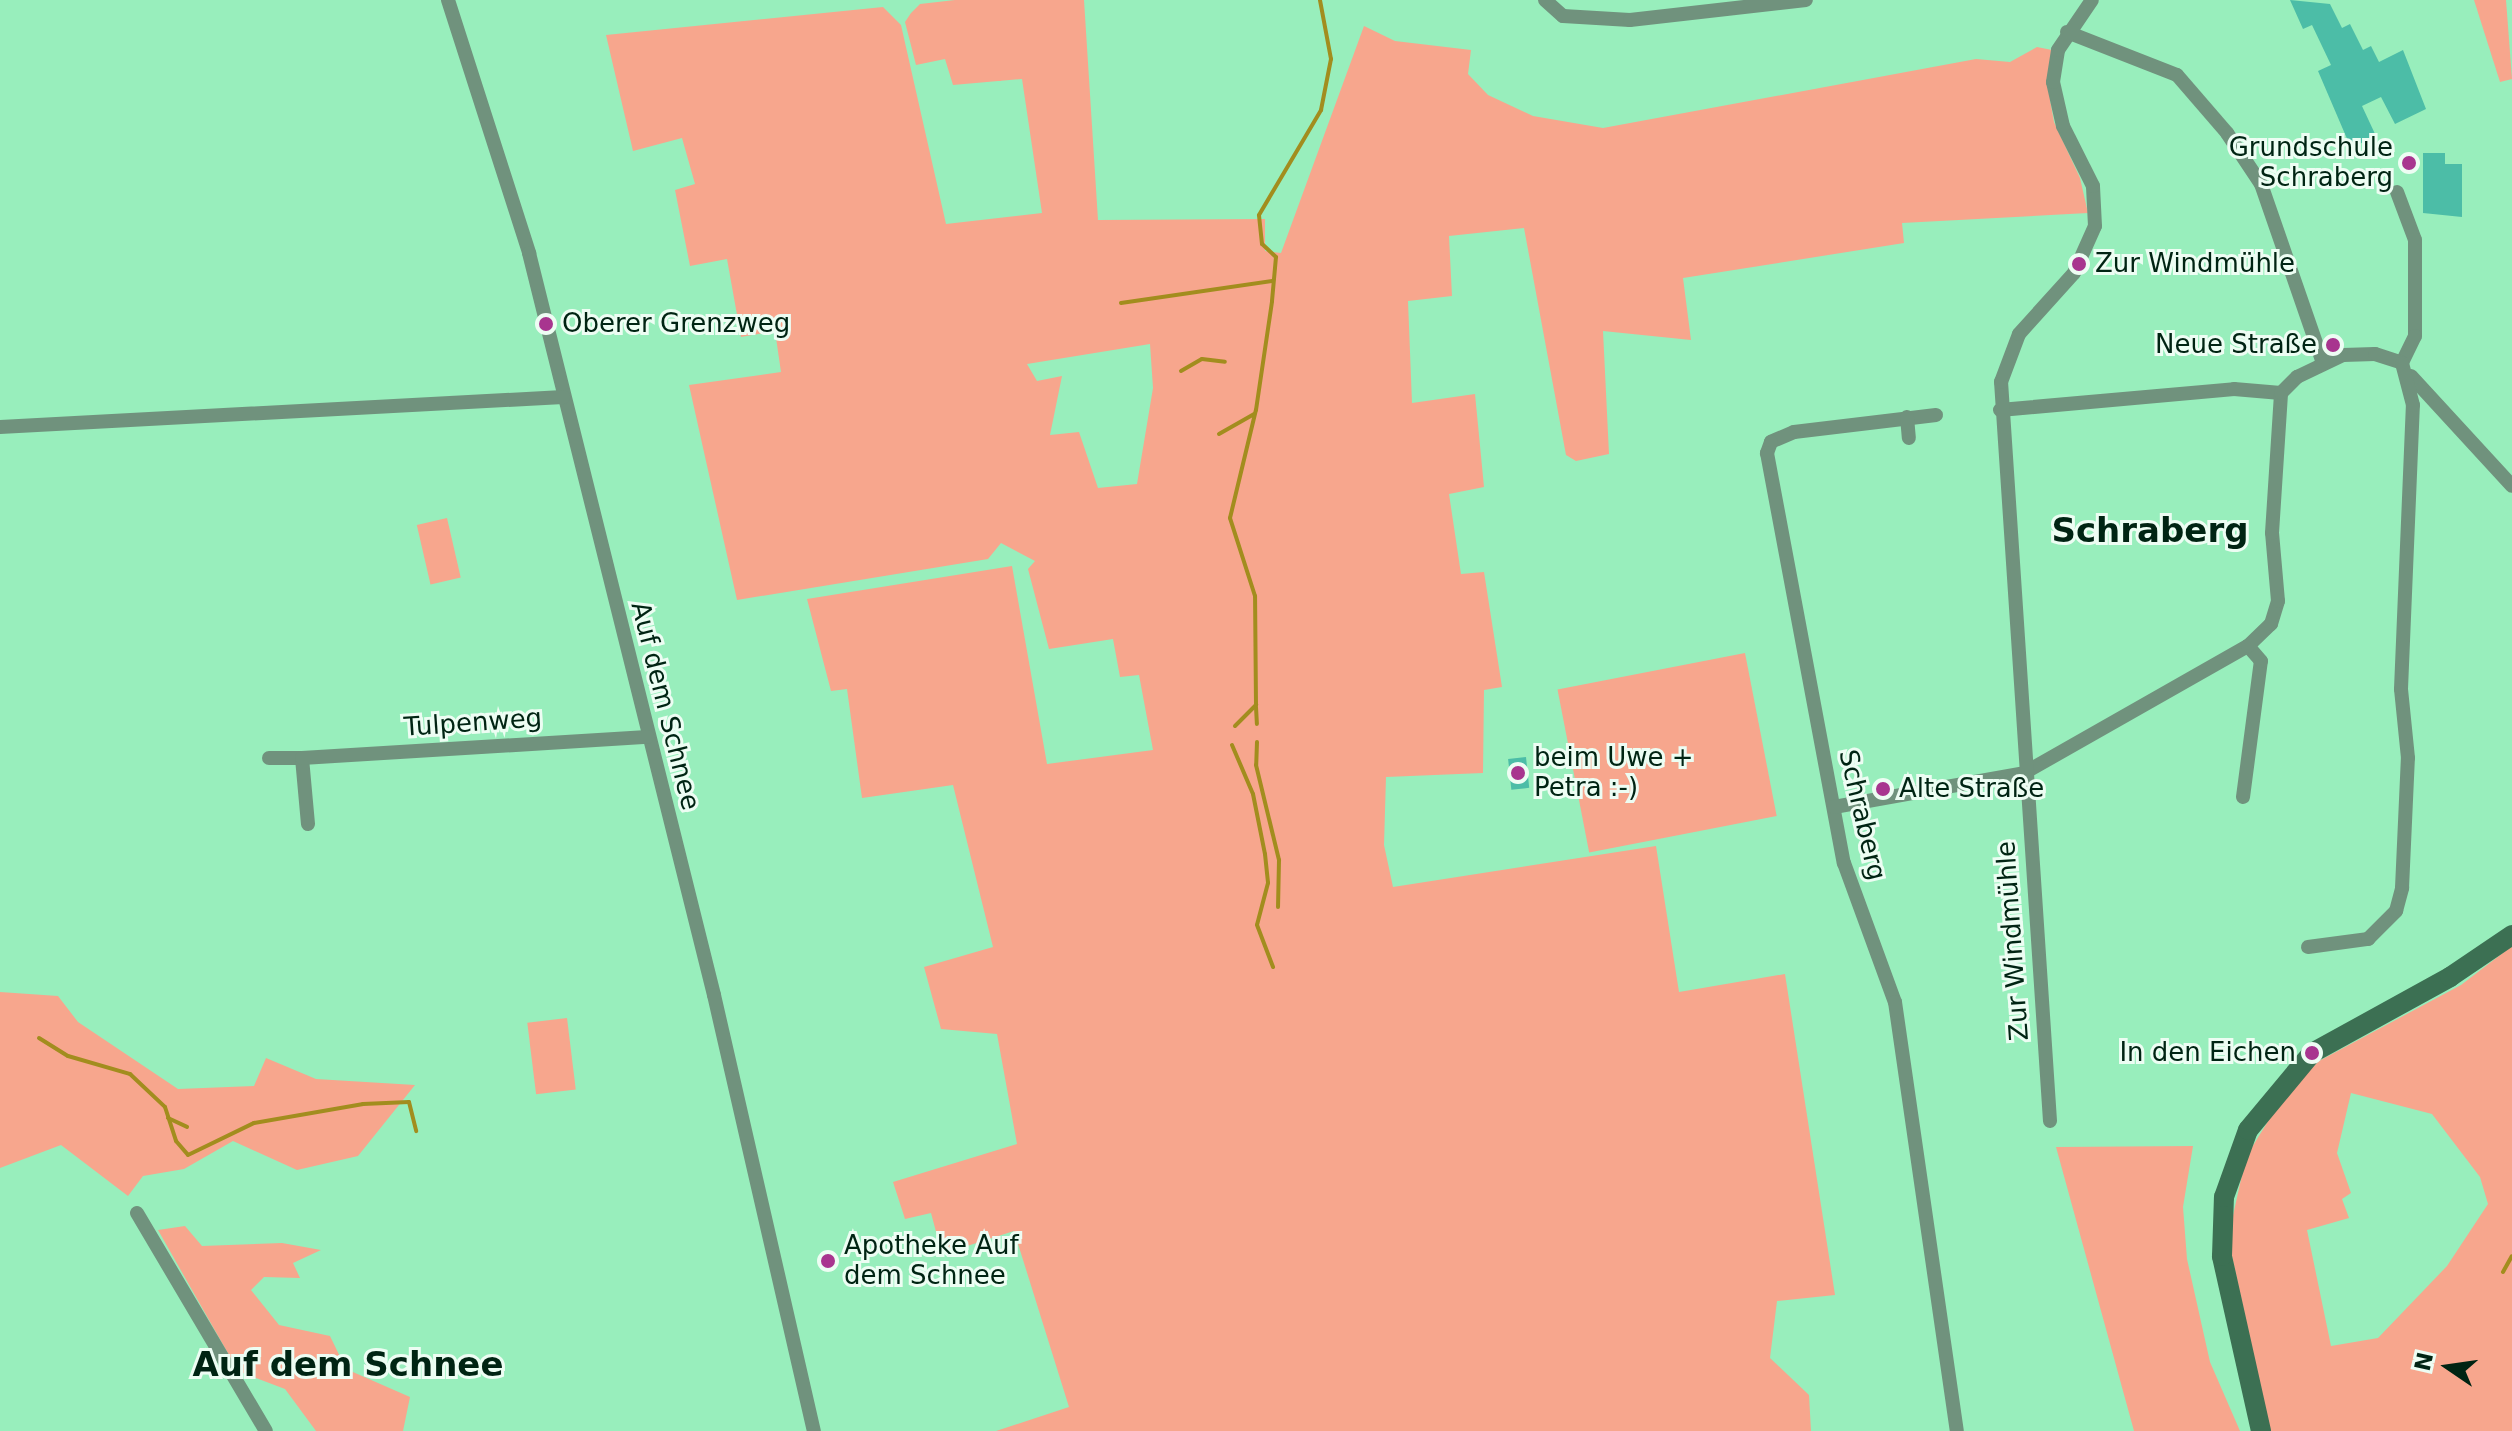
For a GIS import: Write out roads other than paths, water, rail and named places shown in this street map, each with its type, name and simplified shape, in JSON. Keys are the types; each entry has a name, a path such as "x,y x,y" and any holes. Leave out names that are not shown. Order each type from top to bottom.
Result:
{"main road":[{"path":"2261,1431 2222,1256 2224,1197 2248,1130 2312,1053 2462,970 2512,935"}],"street":[{"name":"Auf dem Schnee","path":"448,0 529,253 647,737 731,1062 814,1431"},
{"path":"1545,0 1563,16 1630,20 1806,0"},
{"path":"2092,0 2067,32 2177,75 2227,133 2261,184 2323,363"},
{"name":"Zur Windmühle","path":"2050,1121 2000,410 2008,355 2074,273 2095,226 2093,186 2055,98 2055,61 2067,32"},
{"path":"2308,947 2368,939 2396,911 2402,888 2408,758 2401,689 2413,405 2402,363 2415,336 2415,240 2397,192"},
{"path":"2000,410 2234,389 2281,393 2323,363 2359,353 2402,363 2512,486"},
{"path":"1834,807 2024,773 2248,646 2271,624 2278,601 2272,533 2281,393"},
{"path":"0,427 563,397"},
{"name":"Schraberg","path":"1936,415 1794,432 1777,437 1767,453 1844,863 1895,1002 1957,1431"},
{"path":"1907,417 1909,438"},
{"path":"2243,797 2261,661 2248,646"},
{"name":"Tulpenweg","path":"269,758 647,737"},
{"path":"302,758 308,824"},
{"path":"137,1213 266,1431"}],"waterway":[{"path":"1235,726 1256,705 1255,596 1230,518 1256,410 1272,301 1276,257 1262,244 1259,215 1321,110 1331,59 1320,0"},
{"path":"1121,303 1272,281"},
{"path":"1181,371 1202,359 1225,362"},
{"path":"1219,434 1254,414"},
{"path":"1256,707 1257,724"},
{"path":"1257,742 1256,765 1279,860 1278,907"},
{"path":"1232,745 1253,794 1265,854 1268,883 1257,925 1273,967"},
{"path":"39,1038 68,1056 130,1074 165,1107 176,1141 188,1155 254,1123 363,1104 409,1102 416,1131"},
{"path":"168,1118 187,1127"},
{"path":"2503,1272 2512,1256"}],"place":[{"name":"Grundschule Schraberg","path":"2409,163"},
{"name":"Zur Windmühle","path":"2079,264"},
{"name":"Oberer Grenzweg","path":"546,324"},
{"name":"Neue Straße","path":"2333,345"},
{"name":"beim Uwe + Petra :-)","path":"1518,773"},
{"name":"Alte Straße","path":"1883,789"},
{"name":"In den Eichen","path":"2312,1053"},
{"name":"Apotheke Auf dem Schnee","path":"828,1261"}],"district":[{"name":"Schraberg","path":"2150,531"},
{"name":"Auf dem Schnee","path":"348,1365"}]}
